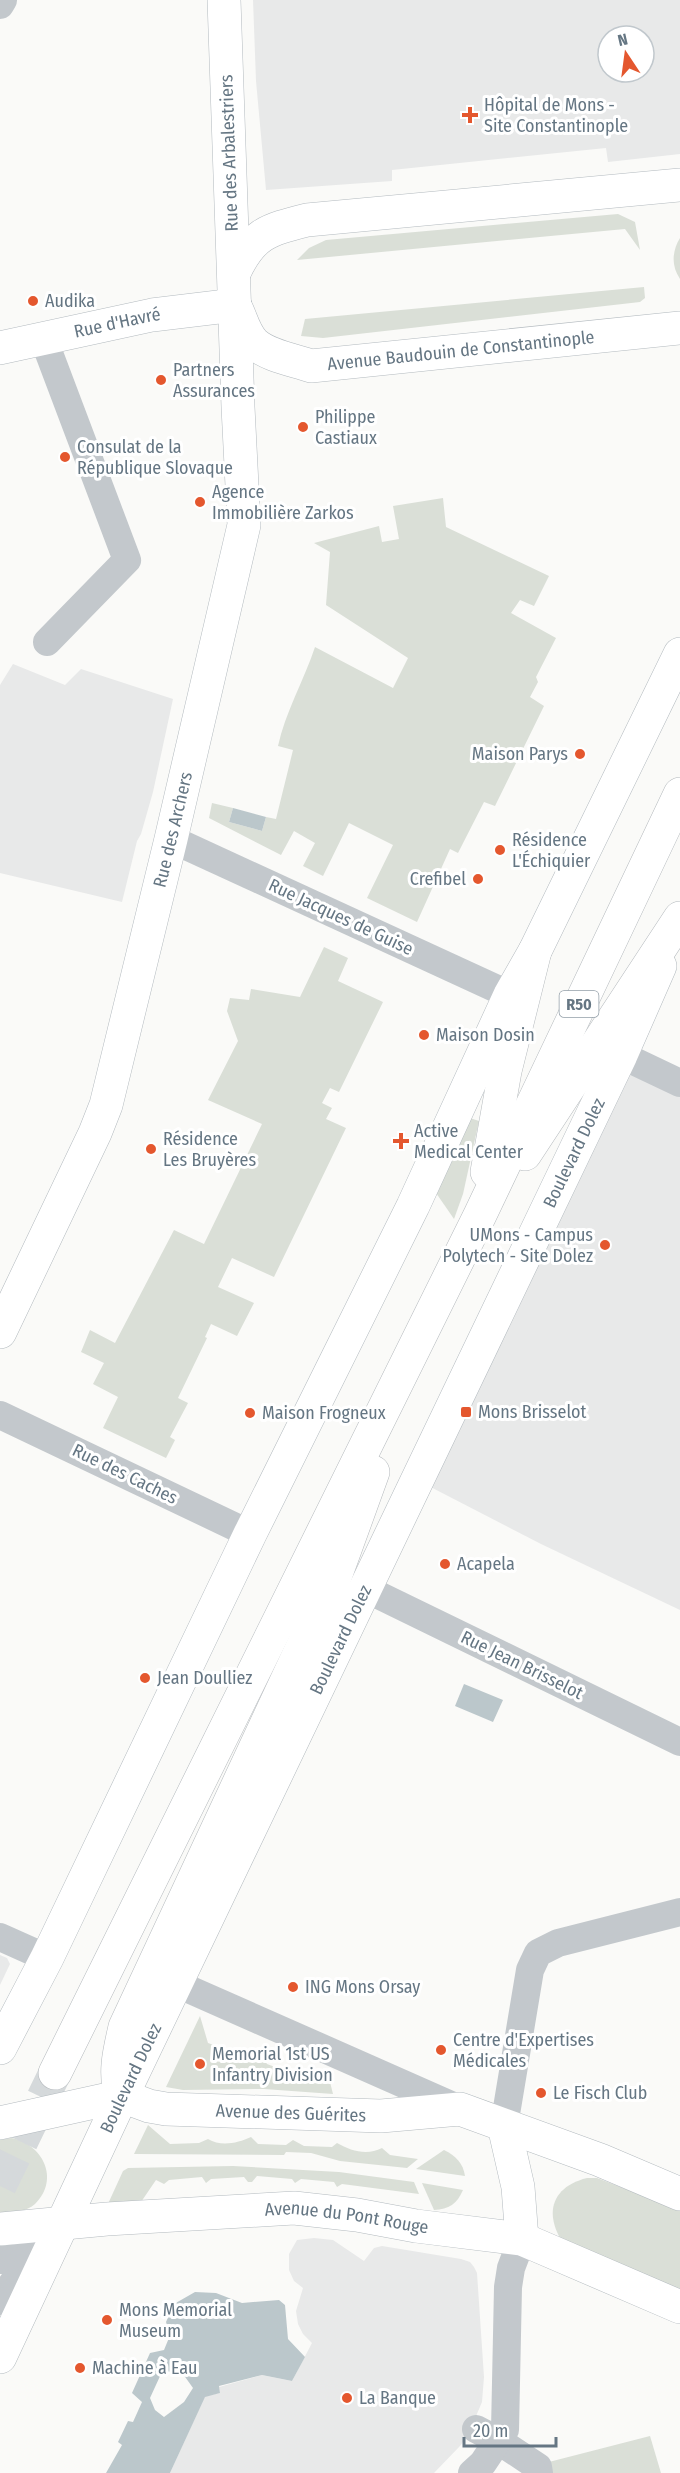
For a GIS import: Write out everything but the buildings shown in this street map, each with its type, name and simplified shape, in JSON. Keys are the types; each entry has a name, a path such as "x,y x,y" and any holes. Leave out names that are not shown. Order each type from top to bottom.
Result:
{"main road":[{"name":"Rue des Arbalestriers","path":"224,0 235,305"},
{"path":"234,273 243,253 255,240 270,231 307,220 680,185"},
{"name":"Avenue Baudouin de Constantinople","path":"235,305 245,330 255,343 269,351 311,366 680,328"},
{"name":"Rue d'Havré","path":"0,348 152,315 235,305"},
{"name":"Rue des Archers","path":"0,1332 95,1133 106,1105 244,525 235,305"},
{"path":"0,2048 47,1958 250,1534 413,1206 510,995 534,951 680,654"},
{"name":"R50","path":"55,2073 480,1215 680,794"},
{"path":"480,1215 543,1130 680,918"},
{"name":"Boulevard Dolez","path":"0,2357 364,1588 621,1055 680,924"},
{"path":"480,1215 505,1071 534,951"},
{"path":"0,2123 122,2096 118,2088 118,2070 125,2027 335,1576 426,1324"},
{"name":"Avenue des Guérites","path":"122,2096 149,2106 166,2109 381,2116 460,2109 600,2160 680,2194"},
{"path":"504,2126 518,2187 522,2239"},
{"name":"Avenue du Pont Rouge","path":"0,2229 64,2222 294,2208 357,2215 416,2226 522,2239 680,2307"}],"street":[{"path":"0,5 3,0"},
{"path":"44,340 127,560 47,642"},
{"name":"Rue Jacques de Guise","path":"171,839 510,995"},
{"path":"621,1055 680,1083"},
{"name":"Rue des Caches","path":"0,1414 250,1534"},
{"name":"Rue Jean Brisselot","path":"364,1588 680,1742"},
{"path":"504,2126 530,1970 538,1953 558,1943 680,1912"},
{"path":"0,1937 47,1958"},
{"name":"Avenue des Guérites","path":"177,1983 460,2109"},
{"path":"488,2435 505,2430 508,2287 511,2268 522,2239"},
{"path":"0,2260 32,2256 0,2301"},
{"path":"472,2473 483,2463 488,2435"},
{"path":"488,2435 538,2467 539,2473"}],"shaded area":[{"name":"Hôpital de Mons - Site Constantinople","path":"253,0 680,0 680,154 608,162 606,148 392,170 392,181 266,190 256,81"},
{"path":"618,214 635,222 640,250 625,229 297,260 309,248 326,240"},
{"path":"680,238 680,279 675,269 674,258 675,248"},
{"path":"644,287 645,298 640,302 323,338 301,336 305,319"},
{"path":"443,498 446,527 549,576 534,606 520,600 511,613 556,638 536,677 538,682 530,697 544,706 495,806 484,802 458,853 450,849 417,922 367,898 393,845 349,823 323,876 303,866 315,843 294,831 281,855 209,818 212,803 233,808 229,822 262,831 266,817 276,819 293,750 278,746 285,721 315,647 393,688 408,658 326,605 330,552 314,543 379,526 382,542 399,539 393,506"},
{"path":"13,664 65,685 81,669 173,699 153,792 137,841 122,902 0,873 0,685"},
{"path":"233,808 266,817 262,831 229,822"},
{"path":"324,947 348,958 338,981 383,1002 339,1092 330,1088 322,1103 332,1108 326,1119 346,1128 274,1277 232,1258 218,1287 254,1303 237,1336 211,1324 205,1337 207,1338 178,1398 188,1403 170,1437 175,1440 166,1458 103,1428 118,1397 93,1384 104,1363 81,1352 90,1330 115,1343 174,1230 204,1244 262,1124 208,1100 238,1041 227,1011 230,998 249,1000 251,989 300,997"},
{"name":"UMons - Campus Polytech - Site Dolez","path":"621,1055 680,1083 680,1610 541,1544 417,1480"},
{"path":"470,1118 479,1121 463,1194 454,1219 434,1190"},
{"path":"464,1684 503,1700 493,1722 455,1706"},
{"path":"0,1955 7,1958 10,1964 0,1985"},
{"path":"200,2016 208,2043 250,2058 261,2055 267,2064 320,2084 330,2082 333,2094 264,2089 183,2090 166,2087"},
{"path":"148,2125 170,2144 199,2143 208,2139 218,2143 229,2143 251,2137 258,2144 286,2145 293,2140 304,2146 332,2147 337,2143 365,2152 382,2148 390,2155 418,2159 407,2168 340,2161 311,2153 286,2152 284,2155 134,2154"},
{"path":"11,2138 22,2141 39,2154 47,2173 47,2184 43,2194 31,2207 19,2212 0,2215 0,2140"},
{"path":"444,2150 458,2160 465,2176 416,2169"},
{"path":"233,2166 339,2172 414,2182 419,2194 342,2184 337,2187 334,2182 301,2179 295,2183 292,2179 257,2176 252,2182 248,2182 244,2177 211,2179 206,2183 202,2177 169,2180 164,2184 156,2180 141,2202 107,2206 123,2171 128,2168"},
{"path":"587,2178 597,2178 680,2210 680,2293 560,2238 553,2218 556,2200 567,2187"},
{"path":"422,2183 463,2190 452,2205 434,2210"},
{"path":"314,2238 333,2240 364,2261 374,2248 382,2246 461,2259 470,2262 474,2267 477,2273 484,2377 482,2402 468,2435 434,2473 170,2473 205,2396 220,2393 219,2387 262,2375 292,2381 312,2343 303,2334 298,2324 296,2311 303,2288 294,2281 289,2270 289,2254 297,2240"},
{"path":"195,2292 216,2293 242,2303 279,2300 285,2305 288,2339 305,2357 292,2381 262,2375 219,2386 220,2393 205,2397 170,2473 106,2473 122,2445 118,2442 128,2421 133,2422 142,2402 132,2393 150,2353 164,2350 171,2333 166,2322 174,2304","holes":["175,2370 183,2374 193,2388 184,2402 164,2417 155,2410 150,2398 161,2374"]},
{"path":"650,2436 661,2473 540,2473 545,2463"}],"tunnel":[{"path":"0,2186 55,2073"}],"place":[{"name":"Hôpital de Mons - Site Constantinople","path":"470,115"},
{"name":"Audika","path":"33,301"},
{"name":"Partners Assurances","path":"161,380"},
{"name":"Philippe Castiaux","path":"303,427"},
{"name":"Consulat de la République Slovaque","path":"65,457"},
{"name":"Agence Immobilière Zarkos","path":"200,502"},
{"name":"Maison Parys","path":"580,754"},
{"name":"Résidence L'Échiquier","path":"500,850"},
{"name":"Crefibel","path":"478,879"},
{"name":"Maison Dosin","path":"424,1035"},
{"name":"Active Medical Center","path":"401,1141"},
{"name":"Résidence Les Bruyères","path":"151,1149"},
{"name":"UMons - Campus Polytech - Site Dolez","path":"605,1245"},
{"name":"Mons Brisselot","path":"466,1412"},
{"name":"Maison Frogneux","path":"250,1413"},
{"name":"Acapela","path":"445,1564"},
{"name":"Jean Doulliez","path":"145,1678"},
{"name":"ING Mons Orsay","path":"293,1987"},
{"name":"Centre d'Expertises Médicales","path":"441,2050"},
{"name":"Memorial 1st US Infantry Division","path":"200,2064"},
{"name":"Le Fisch Club","path":"541,2093"},
{"name":"Mons Memorial Museum","path":"107,2320"},
{"name":"Machine à Eau","path":"80,2368"},
{"name":"La Banque","path":"347,2398"}]}
